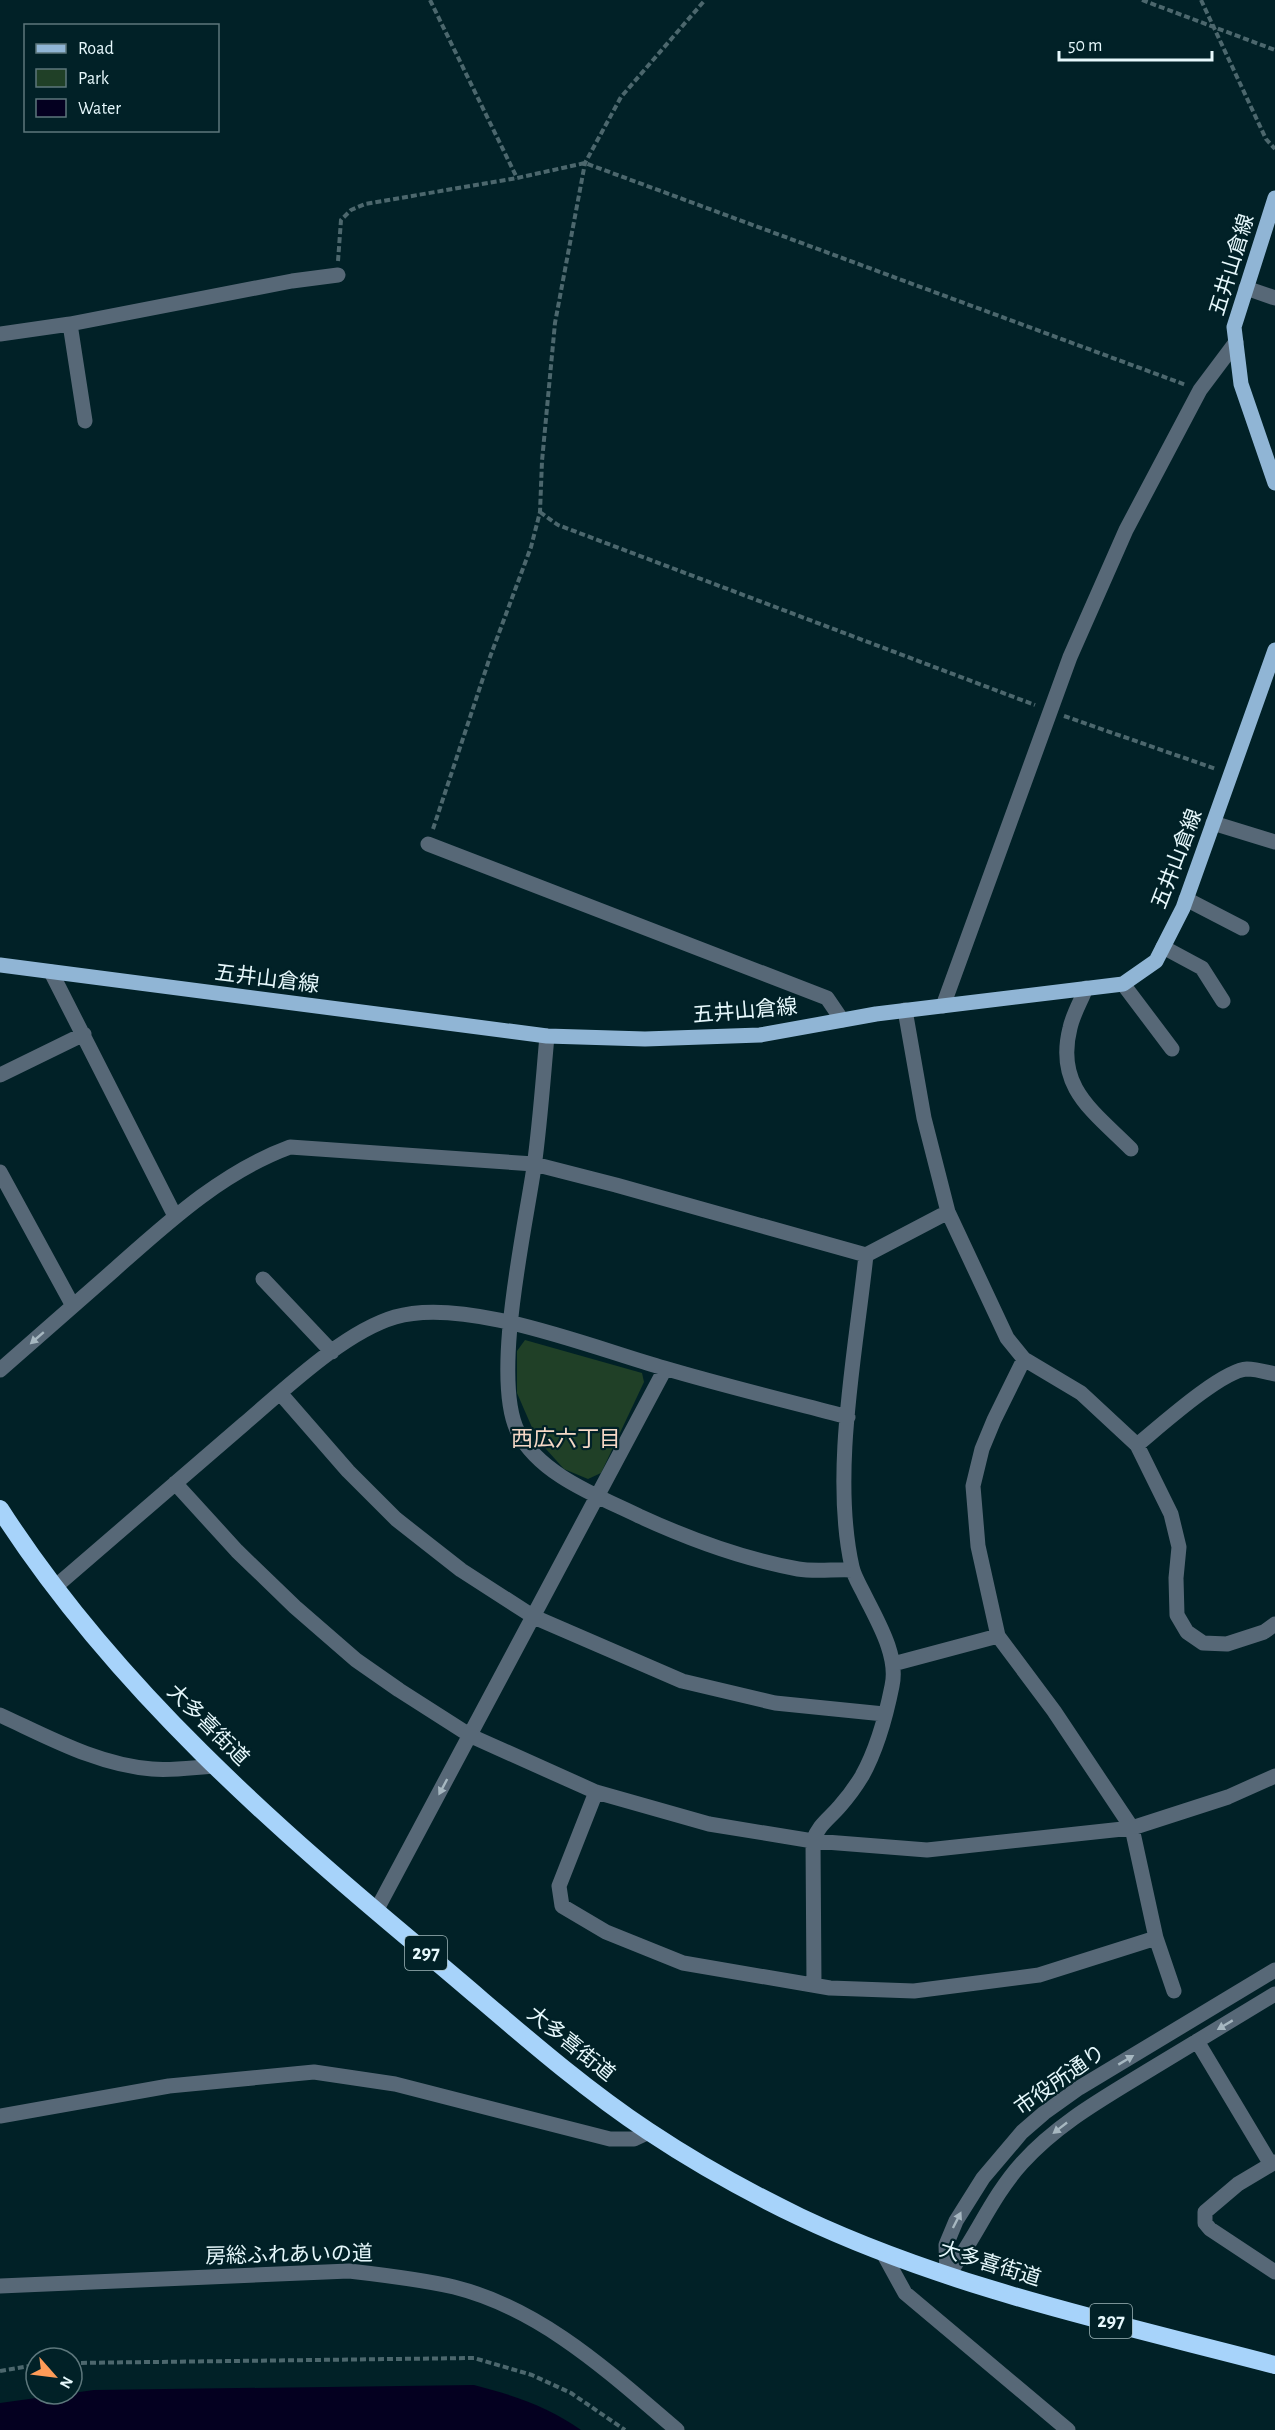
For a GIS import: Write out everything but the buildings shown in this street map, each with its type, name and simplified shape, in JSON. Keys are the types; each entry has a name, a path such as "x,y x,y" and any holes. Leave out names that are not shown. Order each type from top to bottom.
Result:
{"highway":[{"name":"大多喜街道","path":"0,1509 55,1587 94,1637 128,1676 217,1766 321,1865 572,2075 649,2132 730,2180 799,2217 883,2253 947,2276 1275,2365"}],"main road":[{"name":"五井山倉線","path":"1275,198 1234,327 1241,384 1275,483"},
{"name":"五井山倉線","path":"0,965 547,1036 645,1039 760,1035 905,1010 1123,984 1156,961 1186,899 1275,650"}],"street":[{"path":"0,334 70,324 338,274"},
{"path":"1246,288 1275,298"},
{"path":"70,324 85,421"},
{"path":"943,1006 1070,657 1126,530 1200,390 1236,342"},
{"path":"1213,823 1275,842"},
{"path":"428,844 827,998 842,1020"},
{"path":"1186,899 1242,928"},
{"path":"1163,947 1202,968 1222,1001"},
{"path":"51,972 175,1216"},
{"path":"1123,984 1172,1049"},
{"path":"1086,988 1070,1026 1065,1058 1074,1089 1131,1149"},
{"path":"905,1010 924,1118 948,1212 1006,1338 1024,1359 1081,1393 1137,1444 1171,1514 1179,1547 1176,1578 1177,1615 1187,1632 1203,1643 1227,1644 1264,1632 1275,1624"},
{"path":"0,1075 84,1034"},
{"path":"547,1036 534,1164 511,1323 507,1388 518,1432 535,1454 554,1471 598,1496 661,1526 727,1551 800,1569 852,1570"},
{"path":"0,1370 175,1216 227,1178 260,1158 290,1147 534,1164 866,1255 948,1212"},
{"path":"0,1172 73,1306"},
{"path":"814,1985 813,1841 816,1830 841,1805 861,1777 876,1744 893,1684 893,1664 881,1628 852,1570 846,1524 844,1477 848,1417 866,1255"},
{"path":"263,1279 332,1352"},
{"path":"55,1587 280,1393 358,1332 395,1317 422,1312 453,1312 511,1323 665,1369 848,1417"},
{"path":"1024,1359 982,1449 973,1486 978,1546 998,1636 1054,1711 1132,1828 1156,1938 1174,1991"},
{"path":"376,1911 665,1369"},
{"path":"1137,1444 1200,1393 1224,1378 1246,1369 1275,1374"},
{"path":"280,1393 348,1471 396,1519 460,1570 534,1617 682,1681 775,1703 884,1714"},
{"path":"175,1483 237,1551 295,1607 339,1645 399,1690 471,1736 596,1792 709,1824 813,1841 927,1850 1132,1828 1228,1797 1275,1776"},
{"path":"893,1664 998,1636"},
{"path":"0,1715 106,1761 152,1769 217,1766"},
{"path":"596,1792 559,1886 562,1906 606,1932 683,1963 830,1988 914,1991 1039,1975 1156,1938"},
{"name":"市役所通り","path":"947,2276 946,2245 956,2221 983,2178 1022,2132 1079,2088 1275,1970"},
{"name":"市役所通り","path":"947,2276 966,2252 987,2211 1010,2177 1035,2149 1081,2111 1275,1994"},
{"path":"1197,2041 1273,2163 1238,2184 1205,2212 1205,2223 1210,2229 1275,2272"},
{"path":"0,2116 169,2086 314,2072 395,2084 610,2139 634,2139 649,2132"},
{"path":"883,2253 905,2293 1068,2430"},
{"name":"房総ふれあいの道","path":"0,2286 349,2271 406,2277 456,2288 503,2305 548,2328 586,2353 677,2430"}],"path":[{"path":"430,0 517,178"},
{"path":"428,844 490,657 531,547 540,512 542,461 555,324 585,163 621,98 705,0"},
{"path":"1142,0 1275,50"},
{"path":"1201,0 1266,139 1275,149"},
{"path":"338,274 340,220 351,210 365,204 517,178 585,163 1200,390"},
{"path":"540,512 558,525 1050,711 1230,775"},
{"path":"84,2363 474,2358 532,2375 571,2393 625,2430"},
{"path":"0,2370 24,2367"}],"green space":[{"path":"525,1340 642,1373 644,1382 601,1473 588,1479 564,1469 537,1439 517,1393 517,1351"}],"water":[{"path":"474,2385 530,2403 581,2430 0,2430 0,2403 24,2400 24,2406 84,2406 84,2391"}],"district":[{"name":"西広六丁目","path":"566,1439"}]}
